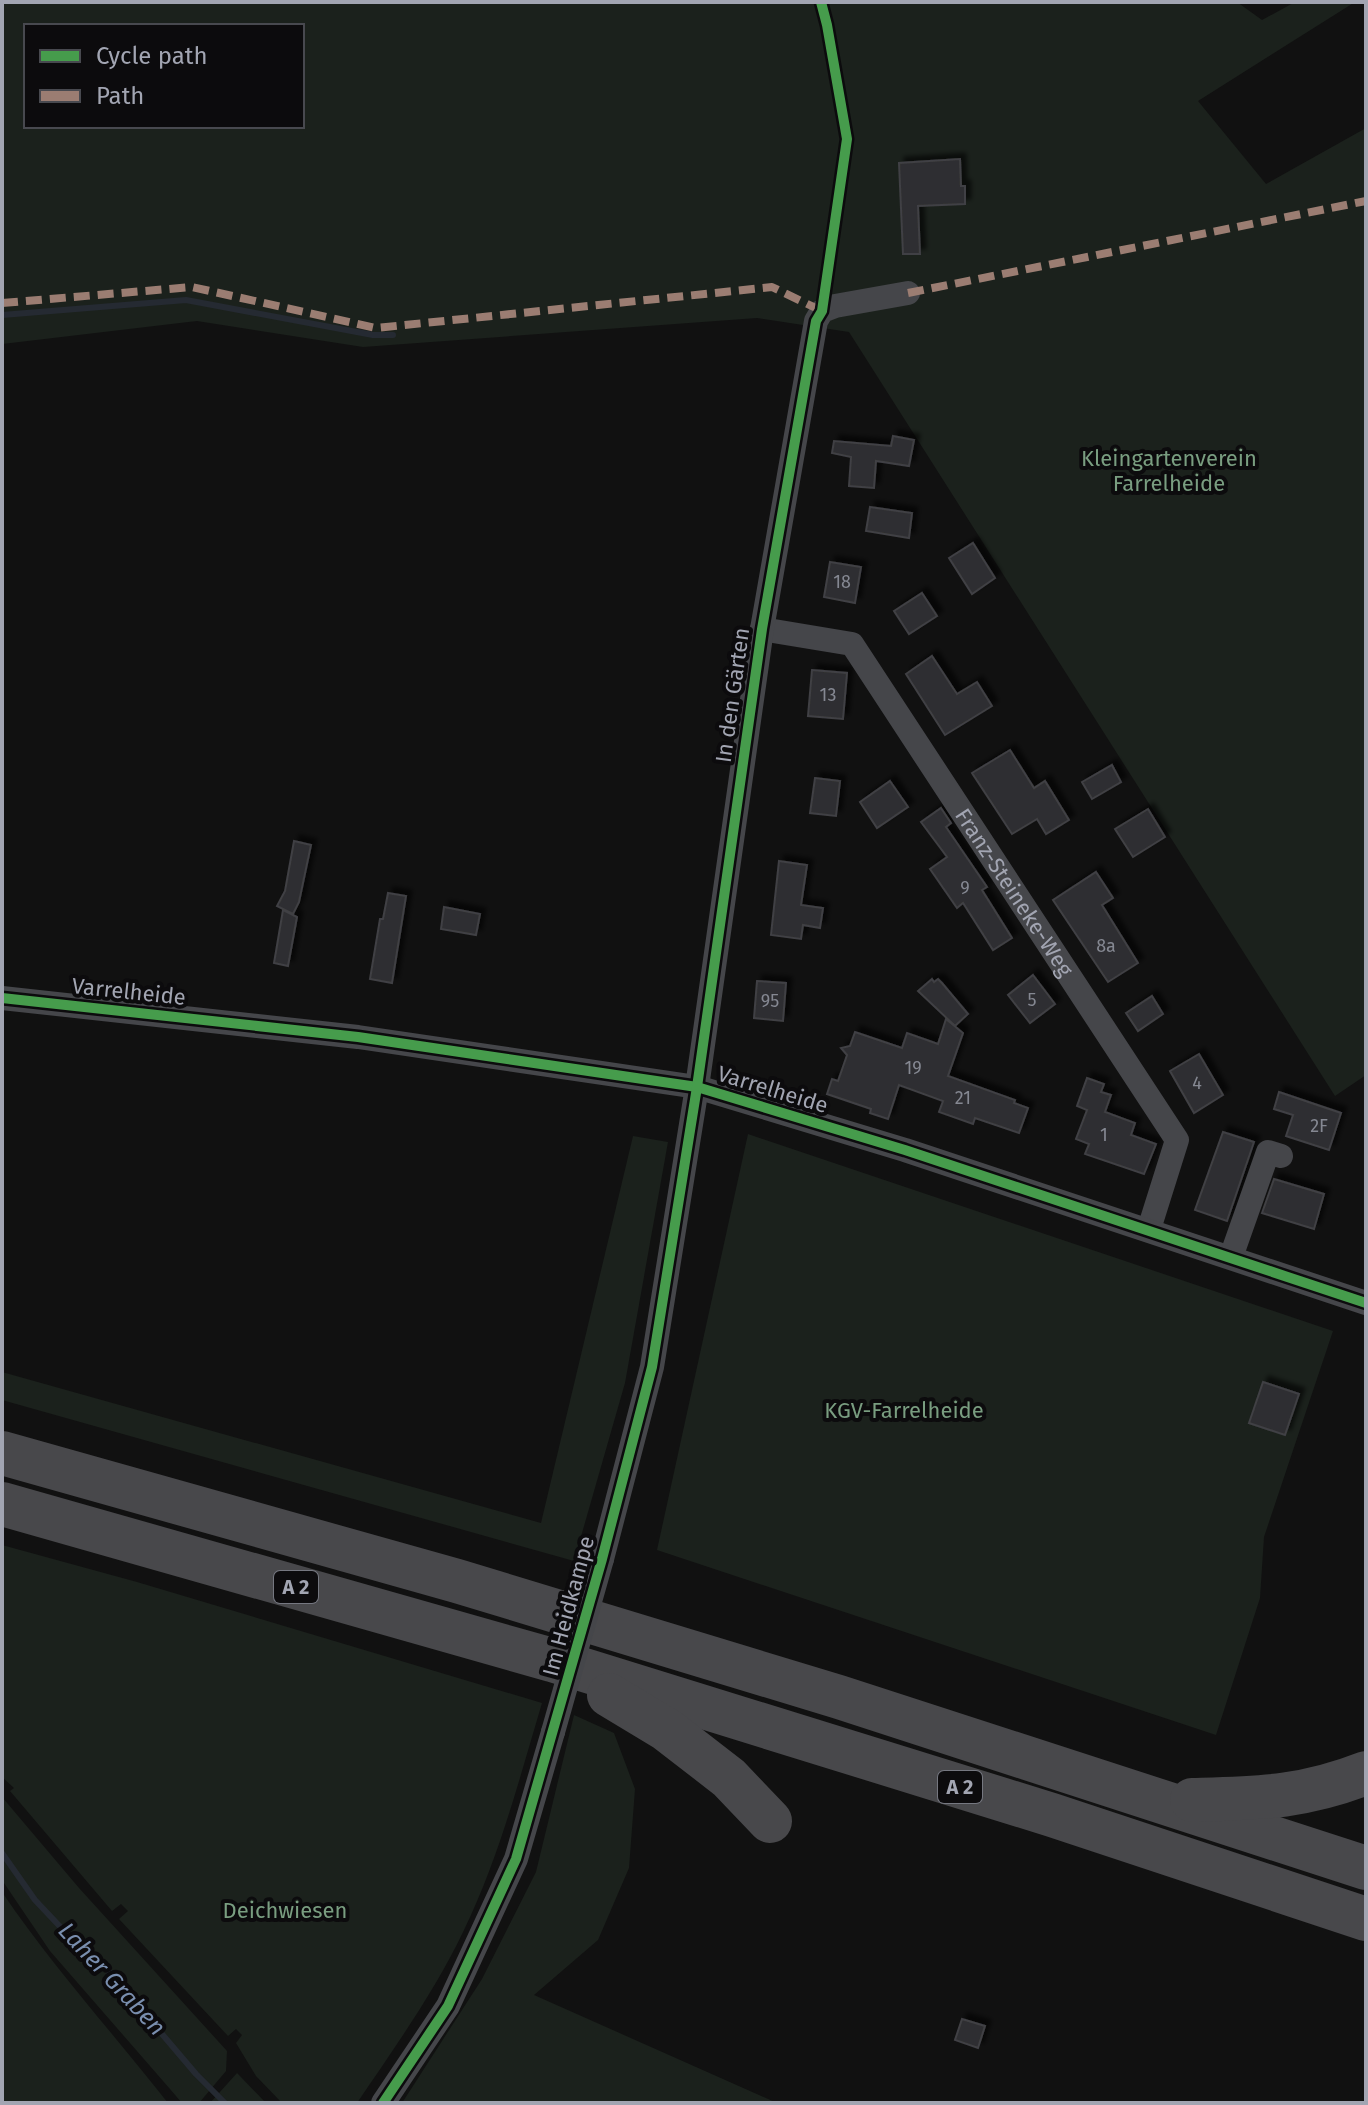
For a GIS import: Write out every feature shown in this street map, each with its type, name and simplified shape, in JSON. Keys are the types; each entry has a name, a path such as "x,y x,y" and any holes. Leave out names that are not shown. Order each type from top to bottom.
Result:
{"highway":[{"name":"A 2","path":"2,1453 472,1586 839,1697 1366,1868"},
{"name":"A 2","path":"2,1504 552,1660 1052,1815 1366,1919"},
{"path":"552,1660 667,1730 729,1778 770,1821"},
{"path":"1161,1801 1283,1796 1316,1791 1366,1773"}],"street":[{"name":"In den Gärten","path":"697,1087 762,629 816,321 822,311 835,306 908,293"},
{"name":"Franz-Steineke-Weg","path":"762,629 852,644 1177,1140 1149,1229"},
{"name":"Varrelheide","path":"2,998 358,1037 697,1087 1149,1229 1366,1303"},
{"name":"Im Heidkampe","path":"383,2103 448,2006 516,1859 602,1559 652,1367 697,1087"},
{"path":"1231,1257 1268,1152 1281,1156"}],"green space":[{"name":"Kleingartenverein Farrelheide","path":"2,2 1237,2 1262,20 1295,2 1355,2 1198,101 1266,184 1366,128 1366,1075 1335,1096 849,332 757,318 363,347 197,321 2,344"},
{"name":"KGV-Farrelheide","path":"748,1134 1333,1331 1264,1537 1260,1598 1216,1735 657,1550"},
{"path":"633,1136 668,1142 625,1383 574,1561 2,1400 2,1372 541,1523"},
{"name":"Deichwiesen","path":"2,1545 542,1703 498,1847 464,1930 427,1997 357,2103 282,2103 256,2076 236,2043 242,2035 236,2029 228,2036 119,1919 128,1911 121,1904 112,1911 10,1791 14,1788 2,1777"},
{"path":"574,1715 614,1733 635,1789 629,1868 598,1940 534,1995 777,2103 402,2103 482,1979 536,1872"},
{"path":"2,1797 79,1888 227,2051 226,2071 199,2103 182,2103 50,1951 2,1880"},
{"path":"2,1892 62,1973 168,2103 2,2103"},
{"path":"237,2073 266,2103 210,2103"}],"building":[{"path":"960,159 965,204 918,206 920,254 903,254 899,163"},
{"path":"893,436 914,440 909,466 876,461 874,488 849,486 851,457 832,453 834,441 891,446"},
{"path":"870,507 912,513 909,538 866,531"},
{"path":"973,543 995,578 972,594 949,558"},
{"path":"830,562 861,567 855,603 824,597"},
{"path":"922,593 937,616 909,634 894,611"},
{"path":"932,656 957,694 977,682 992,706 945,735 906,674"},
{"path":"812,670 847,673 843,719 808,716"},
{"path":"1010,750 1034,788 1045,781 1069,820 1046,834 1037,819 1012,834 972,773"},
{"path":"1112,765 1121,782 1092,799 1082,782"},
{"path":"815,778 840,781 836,816 810,813"},
{"path":"890,781 908,807 877,828 860,802"},
{"path":"941,808 951,823 946,827 987,887 982,890 1012,938 993,950 963,903 957,908 930,869 947,857 921,822"},
{"path":"1148,809 1165,837 1133,857 1115,829"},
{"path":"294,841 311,845 299,902 293,914 277,906 285,891"},
{"path":"779,861 807,865 801,905 823,908 820,928 803,925 801,939 771,935"},
{"path":"1096,872 1113,898 1102,905 1138,963 1108,982 1053,900"},
{"path":"388,893 406,896 392,983 370,979 380,919 383,919"},
{"path":"444,907 480,914 476,935 441,929"},
{"path":"283,910 297,917 288,966 274,963"},
{"path":"1033,975 1055,1004 1030,1023 1008,995"},
{"path":"932,979 934,982 938,979 968,1014 955,1026 918,991"},
{"path":"757,981 786,983 783,1021 754,1018"},
{"path":"1152,996 1163,1014 1138,1031 1126,1013"},
{"path":"946,1019 963,1033 948,1076 1015,1100 1014,1103 1028,1108 1019,1133 975,1118 973,1124 939,1112 943,1101 899,1085 888,1119 870,1113 871,1109 827,1094 832,1079 838,1081 847,1055 841,1048 850,1046 855,1032 902,1048 907,1033 938,1044"},
{"path":"1199,1054 1223,1095 1194,1113 1170,1071"},
{"path":"1087,1078 1104,1084 1101,1092 1111,1095 1105,1112 1135,1123 1131,1135 1156,1144 1144,1174 1085,1154 1089,1144 1076,1139 1087,1110 1077,1106"},
{"path":"1279,1092 1341,1113 1329,1150 1286,1136 1293,1115 1274,1109"},
{"path":"1223,1132 1254,1142 1227,1221 1195,1210"},
{"path":"1274,1179 1324,1194 1314,1229 1262,1213"},
{"path":"1263,1382 1299,1394 1285,1435 1249,1423"},
{"path":"962,2019 985,2026 978,2048 955,2040"}],"waterway":[{"path":"2,315 186,300 373,335 393,335"},
{"name":"Laher Graben","path":"2,1853 35,1900 68,1935 105,1967 196,2074 225,2103"}],"marked path":[{"path":"908,293 1366,201"},
{"path":"2,303 192,287 376,328 772,287 822,311 823,304"}],"cycle path":[{"path":"383,2103 448,2006 516,1859 602,1559 652,1367 697,1087 762,629 816,321 822,311 847,139 821,2"},
{"path":"2,998 358,1037 697,1087 905,1150 1366,1303"}]}
